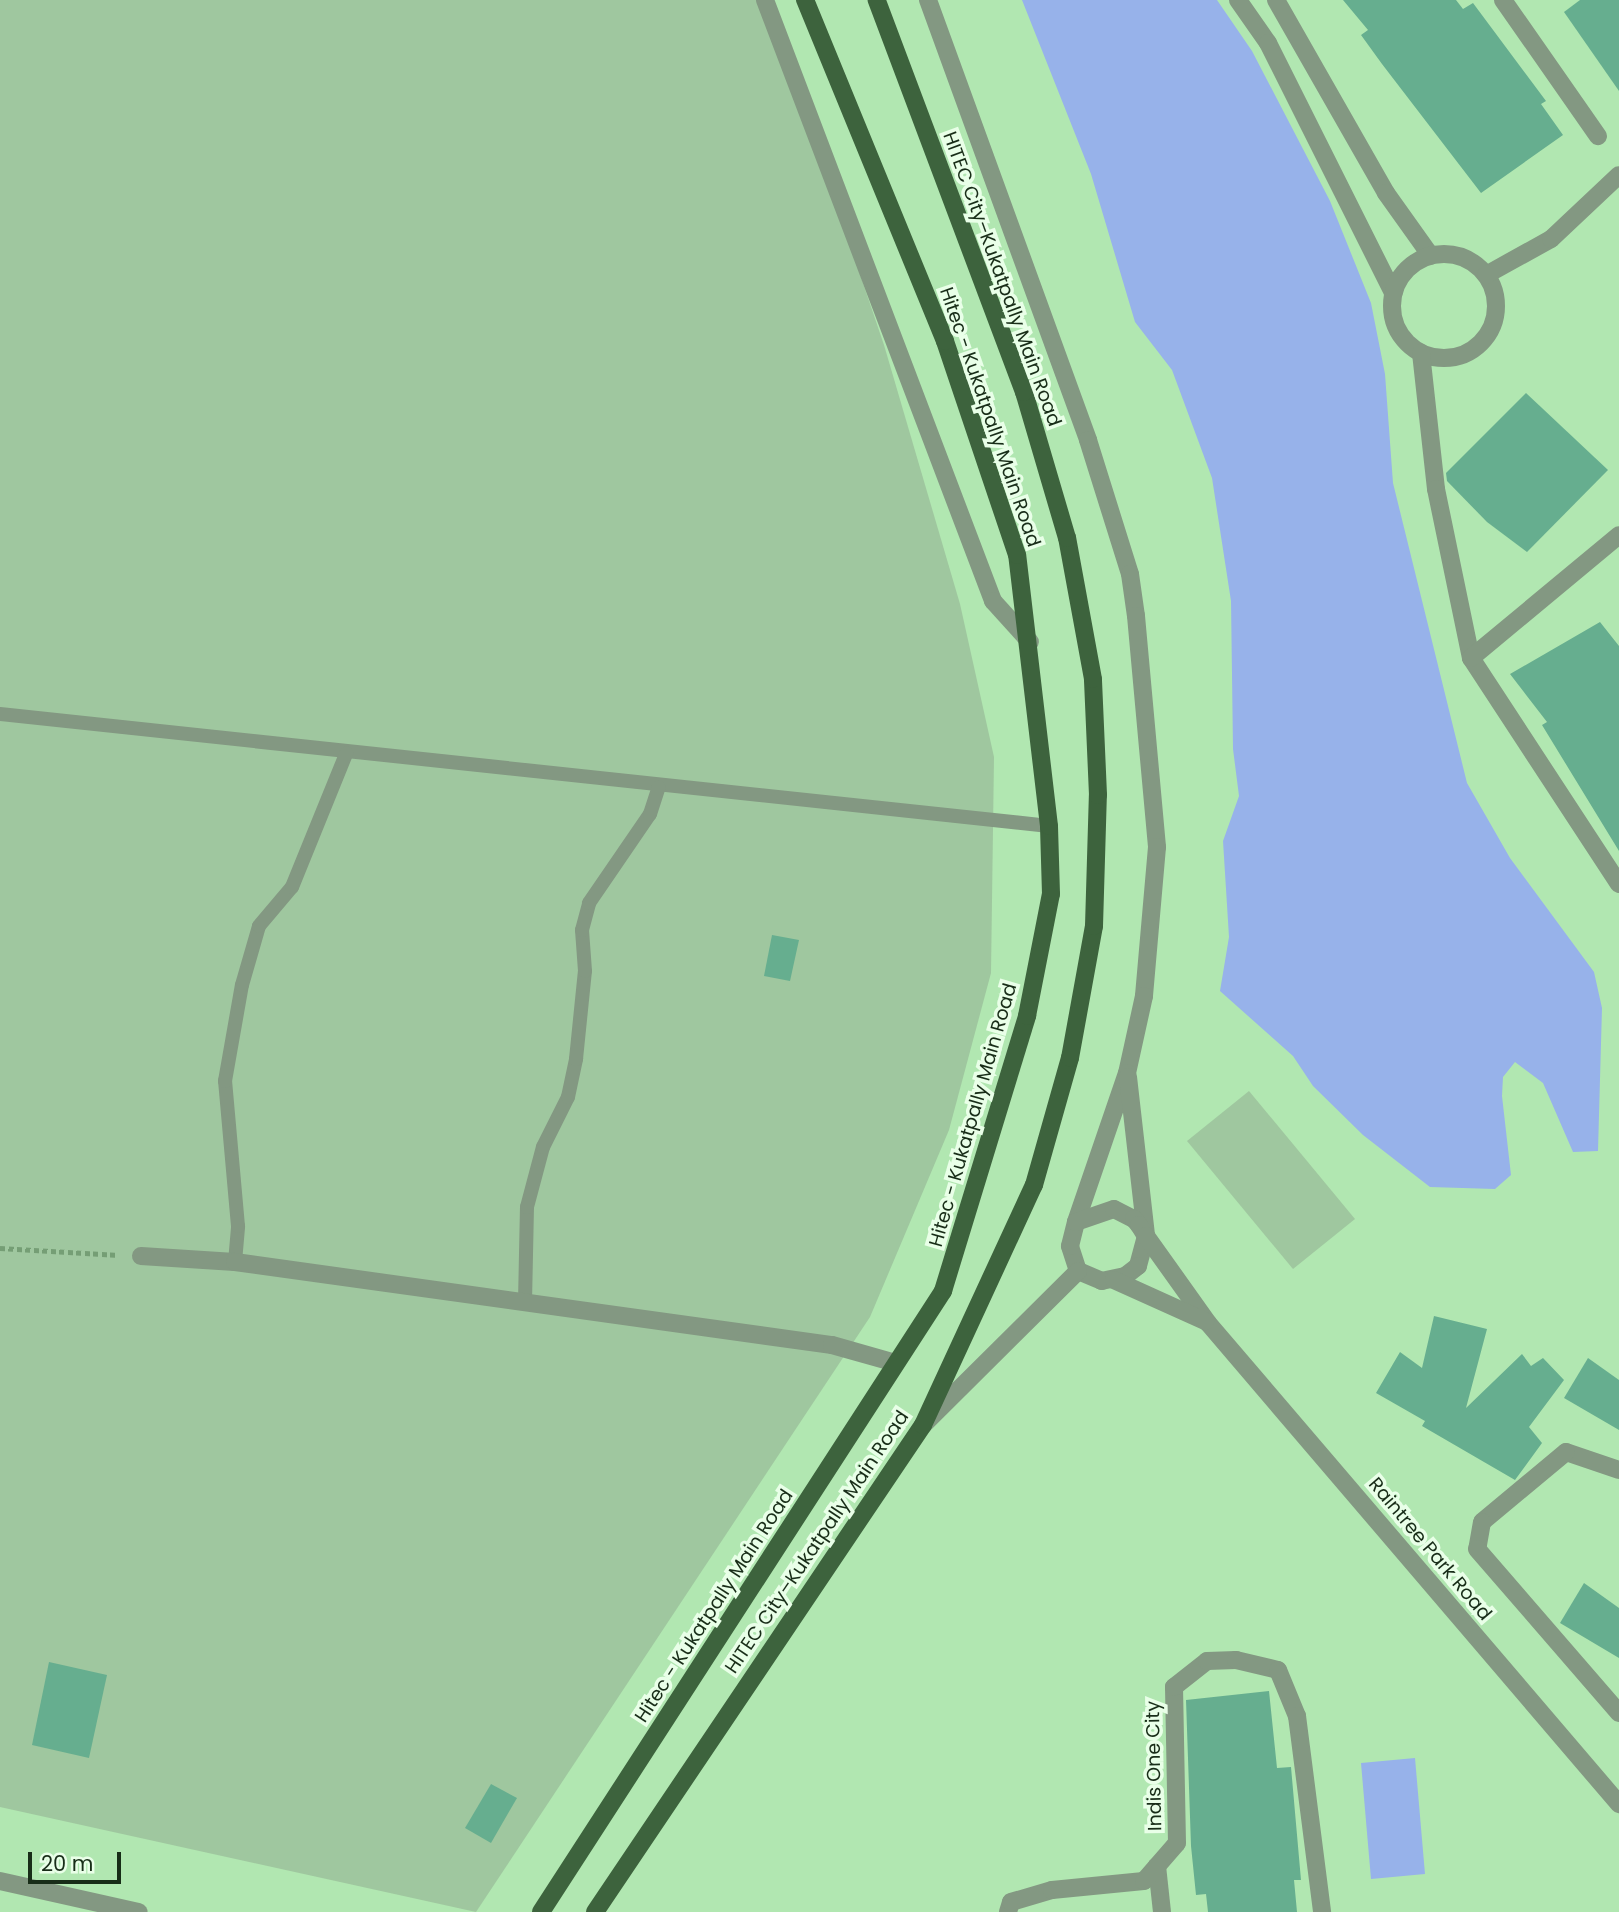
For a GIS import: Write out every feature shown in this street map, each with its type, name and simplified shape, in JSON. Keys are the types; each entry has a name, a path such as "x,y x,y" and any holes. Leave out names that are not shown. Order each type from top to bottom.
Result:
{"main road":[{"name":"Hitec - Kukatpally Main Road","path":"541,1912 892,1362 943,1291 975,1197 1027,1016 1051,894 1049,826 1030,642 1017,555 946,341 804,0"},
{"name":"HITEC City–Kukatpally Main Road","path":"595,1912 923,1425 1034,1185 1070,1058 1094,926 1098,795 1093,679 1067,538 1024,392 877,0"}],"street":[{"path":"765,0 993,601 1030,642"},
{"path":"928,0 1088,440 1130,574 1157,847 1144,996 1127,1073 1070,1246 1078,1271"},
{"path":"1238,0 1268,43 1393,293 1396,328 1421,353 1455,357 1485,339 1496,308 1486,275 1461,257 1431,256 1407,269 1393,293"},
{"path":"1276,0 1386,193 1431,256"},
{"path":"1503,0 1598,136"},
{"path":"1486,275 1551,239 1619,175"},
{"path":"1421,353 1436,489 1471,658 1619,884"},
{"path":"1471,658 1619,535"},
{"path":"1078,1271 1114,1280 1138,1266 1146,1236 1127,1073"},
{"path":"1076,1222 1114,1209 1134,1219 1146,1236"},
{"name":"Raintree Park Road","path":"1146,1236 1208,1322 1619,1804"},
{"path":"141,1256 236,1262 832,1345 892,1362"},
{"path":"923,1425 1078,1271"},
{"name":"Raintree Park Road","path":"1114,1280 1208,1322"},
{"path":"1619,1470 1566,1452 1482,1522 1478,1549 1619,1713"},
{"name":"Indis One City","path":"1009,1912 1011,1902 1052,1890 1144,1881 1177,1843 1174,1687 1207,1661 1236,1660 1278,1670 1297,1716 1322,1912"},
{"path":"1157,1866 1162,1912"},
{"path":"0,1881 139,1912"}],"lane":[{"path":"0,714 346,754 1049,826"},
{"path":"236,1262 225,1081 242,985 259,926 292,887 346,754"},
{"path":"525,1302 527,1207 543,1147 568,1097 576,1059 585,971 582,930 589,903 650,814 659,787"}],"path":[{"path":"0,1248 141,1256"}],"green space":[{"path":"0,0 767,0 884,345 960,604 994,757 991,973 949,1130 870,1317 476,1912 0,1807"},
{"path":"1249,1091 1355,1219 1293,1269 1187,1141"}],"water":[{"path":"1022,0 1217,0 1252,51 1330,201 1371,303 1385,374 1393,483 1467,783 1510,858 1594,972 1602,1008 1598,1151 1573,1152 1543,1083 1515,1062 1503,1077 1502,1096 1511,1175 1495,1189 1430,1187 1363,1135 1313,1086 1293,1056 1220,991 1229,937 1223,841 1239,796 1233,749 1231,601 1212,478 1172,370 1135,322 1091,174"},
{"path":"1415,1758 1425,1874 1371,1879 1361,1763"}],"building":[{"path":"1343,0 1456,0 1463,9 1473,3 1546,101 1541,104 1563,135 1481,193 1361,35 1368,30"},
{"path":"1580,0 1619,0 1619,91 1564,12"},
{"path":"1526,393 1608,470 1527,552 1487,522 1447,481 1446,473"},
{"path":"1600,622 1619,646 1619,851 1542,725 1547,722 1510,674"},
{"path":"772,935 799,940 790,981 764,976"},
{"path":"1434,1316 1487,1329 1466,1408 1522,1354 1531,1366 1543,1358 1564,1380 1529,1427 1542,1443 1515,1480 1422,1426 1425,1421 1376,1393 1400,1352 1422,1368"},
{"path":"1588,1358 1619,1380 1619,1430 1564,1398"},
{"path":"1584,1583 1619,1608 1619,1658 1560,1623"},
{"path":"49,1662 107,1675 89,1758 32,1745"},
{"path":"1269,1691 1277,1768 1291,1767 1301,1880 1294,1880 1297,1912 1208,1912 1206,1894 1196,1895 1191,1846 1186,1700"},
{"path":"491,1784 517,1798 491,1843 465,1828"}]}
